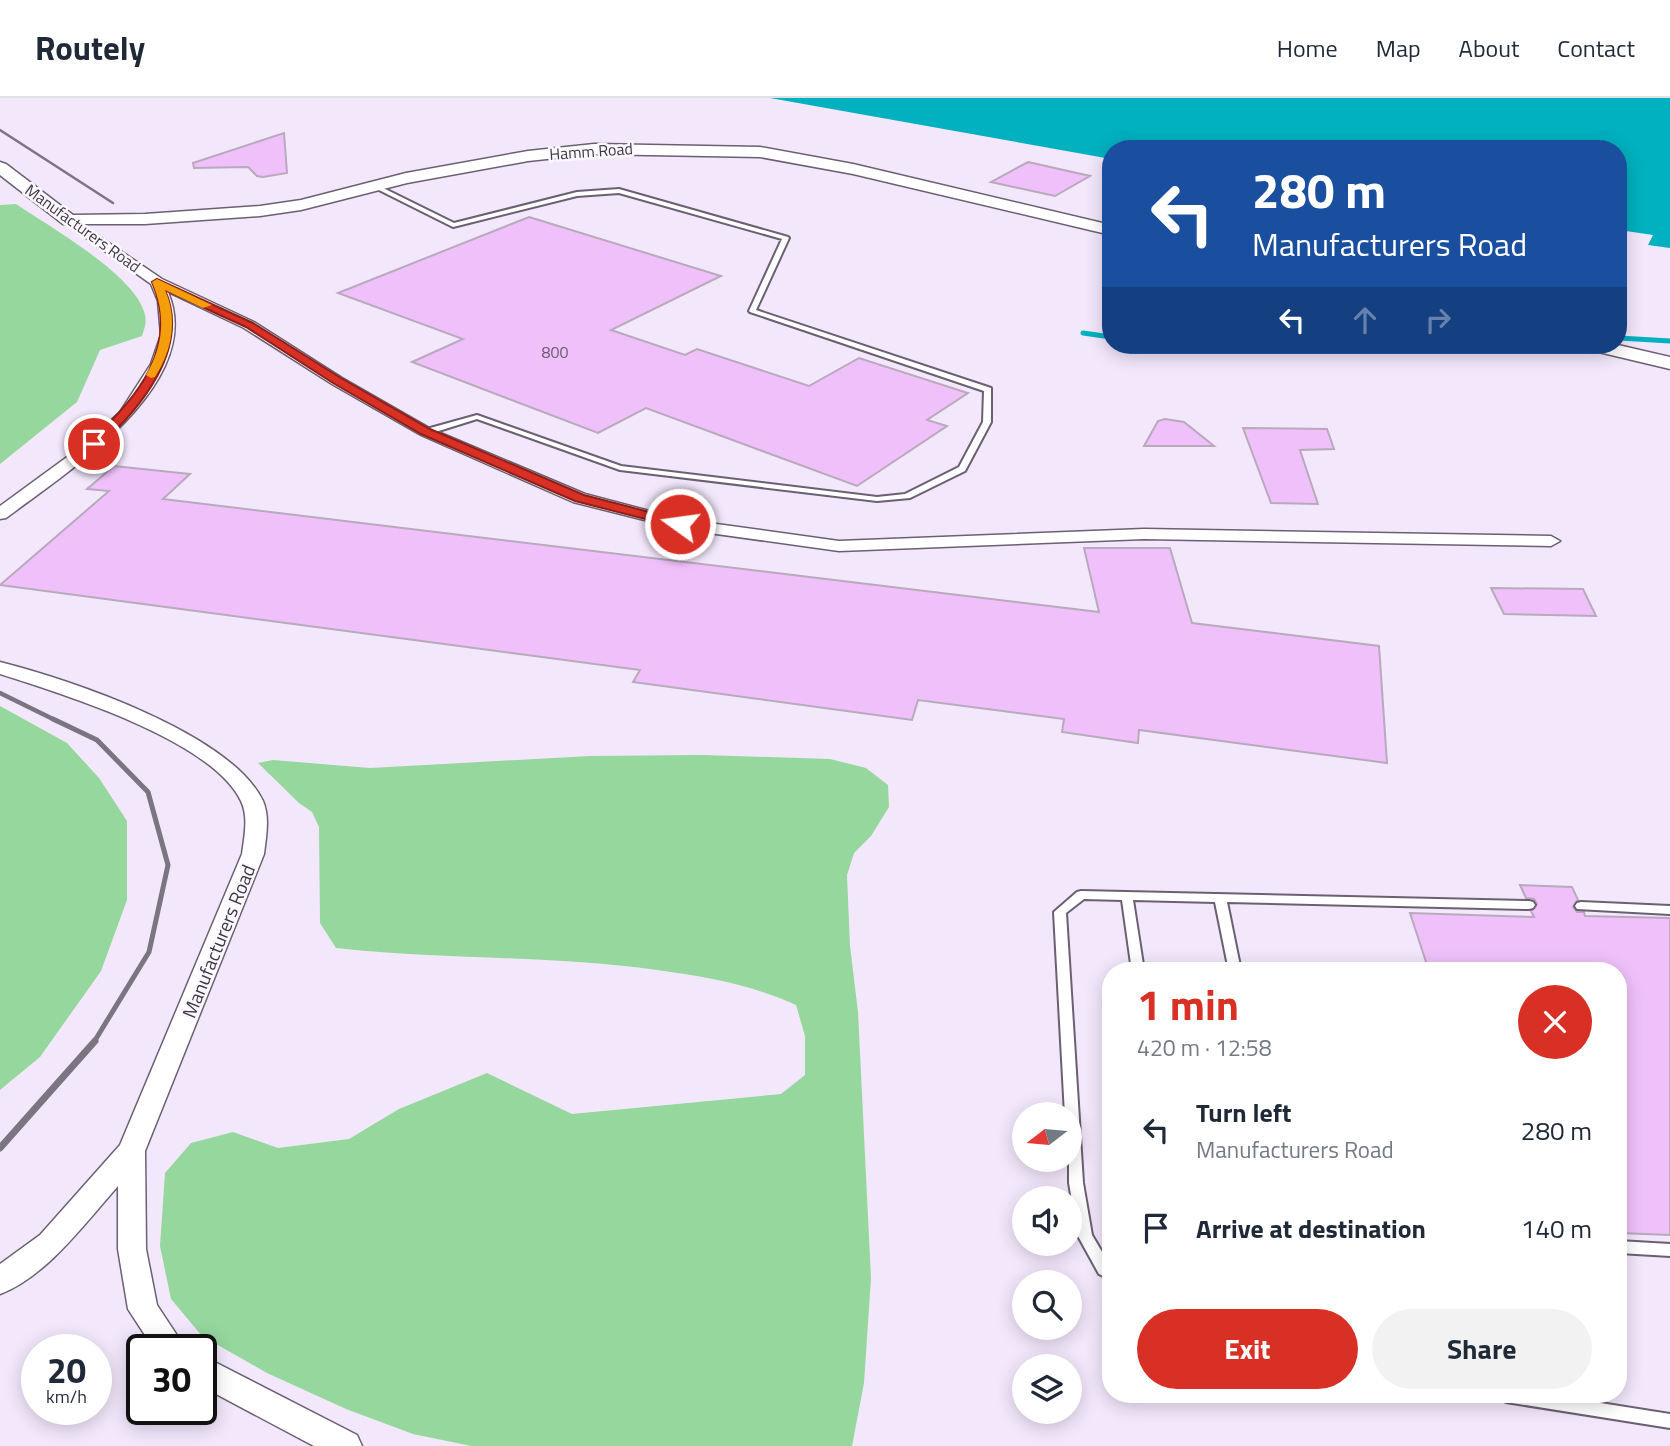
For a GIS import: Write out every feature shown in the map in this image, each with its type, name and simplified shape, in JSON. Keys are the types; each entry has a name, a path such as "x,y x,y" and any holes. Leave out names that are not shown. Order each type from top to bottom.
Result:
{"main road":[{"name":"Hamm Road","path":"69,220 220,215 301,205 375,186 514,159 576,151 649,147 760,152 853,169 1102,228"},
{"name":"Manufacturers Road","path":"0,167 69,220"},
{"path":"32,190 65,197"},
{"path":"85,202 124,209 220,215"},
{"path":"1627,353 1670,363"}],"street":[{"name":"Manufacturers Road","path":"0,514 94,444 126,415 158,364 167,335 165,301 157,282 69,220"},
{"path":"157,282 249,325 337,381 426,432 579,498 680,524 839,546 1144,534 1551,541"},
{"name":"Manufacturers Road","path":"0,668 74,691 150,723 209,755 237,781 252,800 257,825 253,854 131,1151 50,1244 0,1281"},
{"name":"Manufacturers Road","path":"131,1151 132,1250 143,1309 160,1334"},
{"path":"217,1380 346,1446"}],"lane":[{"path":"375,186 453,225 577,194 619,191 786,238 752,311 988,390 987,422 961,469 907,496 877,499 620,468 477,417 426,432"},
{"path":"1102,1266 1085,1236 1076,1183 1059,912 1081,895 1529,905"},
{"path":"1126,895 1137,962"},
{"path":"1220,897 1233,962"},
{"path":"1581,906 1670,910"},
{"path":"1627,1247 1670,1250"},
{"path":"1555,1403 1670,1422"}],"green space":[{"path":"16,204 110,269 139,300 146,320 142,336 100,350 77,402 0,464 0,205"},
{"path":"0,706 67,743 99,778 127,821 127,900 101,971 40,1057 0,1090"},
{"path":"703,755 830,759 866,768 888,785 889,807 871,836 854,853 847,875 850,946 858,1012 871,1278 864,1383 852,1446 471,1446 413,1434 346,1409 267,1373 217,1345 217,1334 200,1334 171,1299 160,1246 165,1173 191,1143 233,1132 278,1148 349,1139 399,1109 487,1073 572,1114 781,1094 805,1075 805,1036 796,1005 728,982 617,965 336,948 320,923 319,827 312,812 258,763 273,760 370,768 590,756"}],"water":[{"path":"770,98 1670,98 1670,248 1648,245 1653,235 1627,231 1627,140 1102,140 1102,157"}],"building":[{"path":"284,133 287,173 263,177 257,176 248,167 194,168 193,163"},
{"path":"1028,162 1090,176 1055,196 991,182"},
{"path":"529,217 721,276 611,330 685,355 697,349 809,386 859,358 968,393 927,420 947,426 857,486 646,408 598,433 412,362 463,339 338,293"},
{"path":"1165,419 1184,422 1214,446 1144,446 1158,421"},
{"path":"1243,428 1327,429 1334,449 1300,450 1318,504 1271,503"},
{"path":"114,466 190,474 163,499 1099,612 1084,548 1170,548 1192,623 1379,646 1387,763 1139,730 1138,743 1062,732 1064,719 918,700 912,720 633,682 640,670 0,585 109,491 87,489"},
{"path":"1491,588 1583,589 1596,616 1504,614"},
{"path":"1520,885 1572,887 1578,900 1573,907 1577,912 1584,912 1585,916 1670,918 1670,1235 1627,1233 1627,962 1426,962 1410,913 1534,917 1531,911 1537,904 1534,899 1526,898"}],"waterway":[{"path":"1083,333 1102,336"},
{"path":"1627,338 1670,341"}],"railway":[{"path":"0,130 113,203"},
{"path":"0,693 57,721"},
{"path":"53,719 97,740 148,792 168,865 149,952 94,1042"},
{"path":"0,1148 95,1041"}],"slow traffic":[{"path":"151,375 158,364 167,335 165,301 157,282 207,305"}],"route":[{"path":"94,444 126,415 158,364 167,335 165,301 157,282 249,325 337,381 426,432 579,498 680,524"}]}
